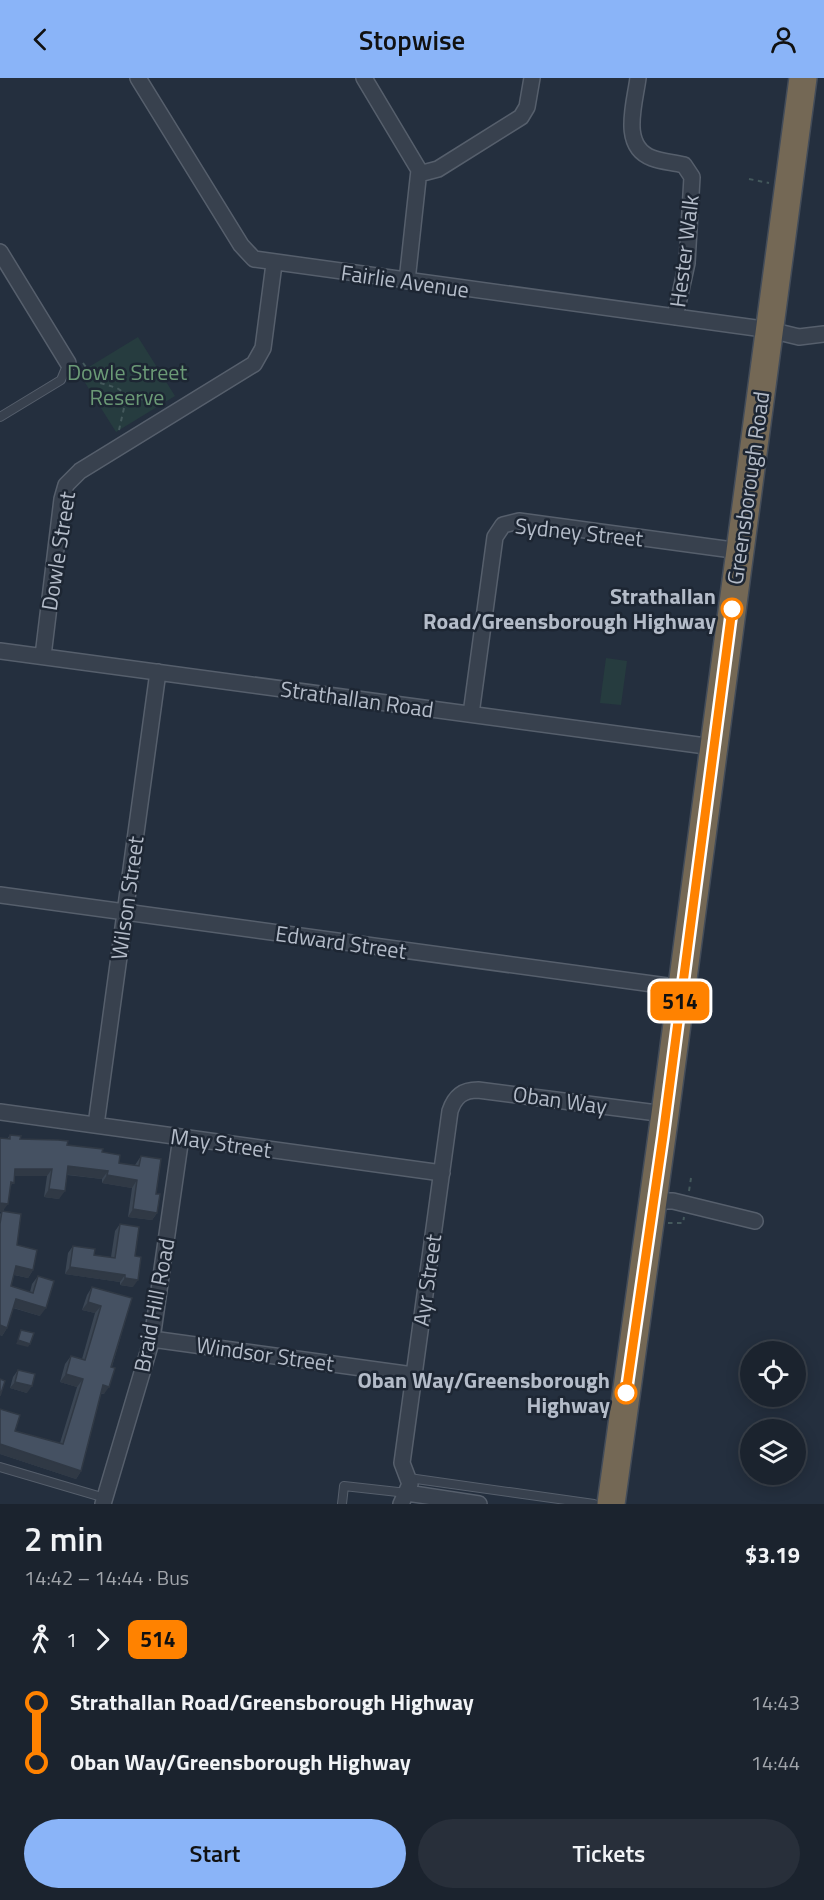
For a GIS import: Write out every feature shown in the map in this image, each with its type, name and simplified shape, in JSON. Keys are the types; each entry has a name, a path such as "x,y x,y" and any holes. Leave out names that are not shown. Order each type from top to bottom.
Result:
{"highway":[{"name":"Greensborough Road","path":"610,1504 654,1201 803,78"}],"street":[{"name":"Fairlie Avenue","path":"138,78 241,245 254,259 274,264 770,330 799,337 824,334"},
{"path":"364,78 414,158 419,174 407,281"},
{"path":"419,174 438,169 516,122 527,107 532,78"},
{"name":"Hester Walk","path":"638,78 632,129 634,143 645,155 684,165 692,177 687,263 675,317"},
{"path":"0,252 76,363"},
{"name":"Dowle Street","path":"43,656 62,499 66,485 81,471 254,364 262,348 274,264"},
{"name":"Sydney Street","path":"471,714 495,537 503,525 519,521 740,551"},
{"name":"Strathallan Road","path":"0,651 713,747"},
{"name":"Wilson Street","path":"96,1125 158,672"},
{"name":"Edward Street","path":"0,895 682,988"},
{"name":"Oban Way","path":"456,1097 464,1091 478,1090 665,1114"},
{"name":"Ayr Street","path":"406,1492 402,1463 450,1111 456,1097"},
{"name":"May Street","path":"0,1112 442,1173"},
{"name":"Braid Hill Road","path":"104,1501 152,1339 181,1137"},
{"path":"654,1201 673,1201 755,1221"},
{"name":"Windsor Street","path":"152,1339 414,1375"},
{"path":"406,1492 450,1502 479,1504"}],"lane":[{"path":"0,417 61,380 76,363"},
{"path":"0,1467 104,1501"},
{"path":"342,1504 344,1486 594,1504"}],"path":[{"path":"749,179 769,183"},
{"path":"76,363 94,380 127,395 166,405"},
{"path":"120,433 118,427 127,395"}],"green space":[{"name":"Dowle Street Reserve","path":"138,337 175,396 116,432 79,373"},
{"path":"606,658 627,661 621,705 600,703"}],"building":[{"path":"10,1135 21,1136 20,1139 68,1141 67,1145 103,1149 102,1152 120,1155 119,1163 139,1166 141,1156 161,1159 156,1194 160,1194 157,1213 133,1209 137,1180 107,1175 108,1171 68,1166 65,1191 49,1189 52,1169 15,1169 8,1204 0,1203 0,1138 10,1139"},
{"path":"2,1211 21,1214 17,1245 37,1250 33,1270 16,1266 11,1286 33,1293 38,1276 54,1281 46,1308 16,1299 7,1328 0,1325"},
{"path":"120,1224 139,1227 135,1256 141,1257 138,1280 125,1278 125,1275 70,1267 73,1246 95,1249 94,1255 115,1258"},
{"path":"92,1287 132,1298 111,1367 115,1368 109,1387 103,1385 81,1471 0,1444 0,1409 20,1415 15,1431 63,1444 83,1379 66,1374 71,1356 85,1360 101,1306 88,1302"},
{"path":"21,1330 34,1333 30,1344 18,1340"},
{"path":"18,1370 35,1374 32,1386 15,1382"},
{"path":"0,1379 5,1381 0,1396"}],"bus line":[{"name":"514","path":"626,1393 663,1136 732,609"}],"place":[{"name":"Strathallan Road/Greensborough Highway","path":"732,609"},
{"name":"Oban Way/Greensborough Highway","path":"626,1393"}]}
